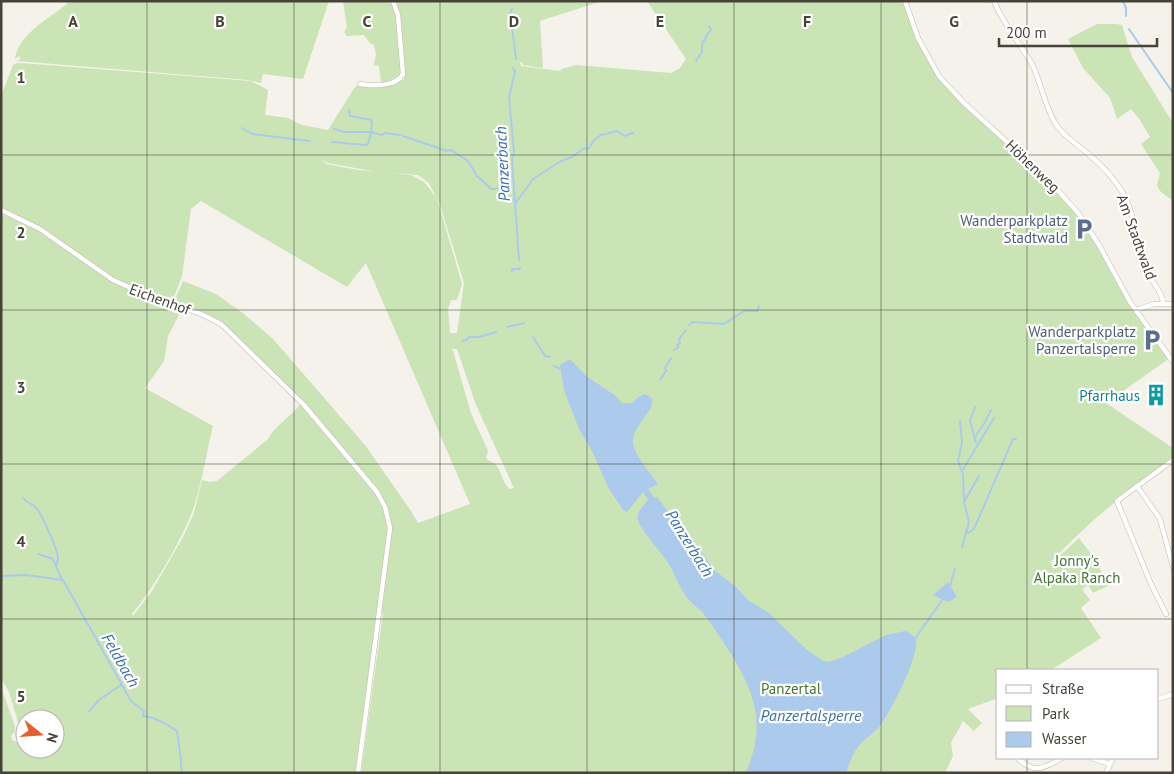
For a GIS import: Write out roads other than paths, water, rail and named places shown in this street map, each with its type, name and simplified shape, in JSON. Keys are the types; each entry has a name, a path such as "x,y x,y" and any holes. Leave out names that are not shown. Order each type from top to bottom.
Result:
{"street":[{"path":"360,84 377,85 386,83 400,79 403,74 398,15 394,1"},
{"name":"Höhenweg","path":"905,1 918,38 939,76 952,93 1034,165 1064,195 1099,245 1136,310 1173,362"},
{"name":"Am Stadtwald","path":"994,1 1004,23 1021,46 1033,67 1050,114 1056,124 1071,142 1094,158 1125,197 1145,268 1163,299 1163,303"},
{"name":"Eichenhof","path":"1,210 40,229 113,280 201,314 221,324 304,405 377,492 382,500 390,528 358,773"},
{"path":"1136,310 1143,306 1163,303 1173,304"},
{"path":"1166,614 1151,584 1117,501 1173,460"},
{"path":"1137,486 1160,519 1173,568"},
{"path":"1159,699 1173,694"},
{"path":"1018,759 1026,766 1038,770 1060,759"},
{"path":"1094,759 1110,764"},
{"path":"1106,773 1112,759"}],"water":[{"name":"Panzertalsperre","path":"570,359 586,376 616,396 622,403 632,403 638,397 645,394 652,398 650,408 633,437 633,443 640,459 658,484 648,489 687,532 714,570 735,586 748,600 769,613 806,649 823,661 829,662 886,635 905,631 912,635 916,641 913,660 891,709 880,726 857,748 846,773 746,773 756,740 757,725 752,697 747,683 717,633 703,613 686,596 669,565 640,524 638,514 648,500 644,493 627,512 623,510 608,487 593,453 579,429 564,390 560,365"},
{"path":"948,582 957,597 948,602 933,595"}],"waterway":[{"path":"1123,1 1126,8 1126,16"},
{"name":"Panzerbach","path":"511,22 510,14 512,9"},
{"path":"696,61 702,52 702,44 711,30 709,26"},
{"name":"Panzerbach","path":"512,27 516,59"},
{"path":"1129,29 1173,93"},
{"name":"Panzerbach","path":"513,68 515,72 509,97 514,153 512,159 519,260"},
{"path":"334,129 344,132 371,132 371,120 350,116 349,110"},
{"path":"242,128 252,134 310,141"},
{"path":"515,204 533,179 561,161 572,157 583,149 589,148 594,140 601,135 617,131 624,136 633,133"},
{"path":"332,142 366,145 368,144 371,132 382,135 385,133 400,135"},
{"path":"403,136 447,151 451,150 468,161 477,176 491,189 501,187 504,198 514,200"},
{"name":"Panzerbach","path":"512,271 512,269 520,268"},
{"path":"689,325 693,322 724,324 744,311 757,311 759,306"},
{"path":"507,327 524,323"},
{"path":"674,350 679,347 677,345 680,343 679,339 686,330"},
{"path":"462,341 469,337 479,337 496,332"},
{"name":"Panzerbach","path":"533,337 545,356 550,357"},
{"path":"660,380 671,358"},
{"name":"Panzerbach","path":"554,366 561,369"},
{"path":"975,407 970,421 976,443"},
{"path":"976,435 991,410"},
{"path":"962,471 994,418"},
{"path":"960,421 962,443 958,461 963,474 964,502 969,522 962,547"},
{"path":"967,532 974,529 1013,439 1016,439"},
{"path":"965,500 979,476"},
{"name":"Feldbach","path":"23,498 36,508 46,526 58,555 56,567"},
{"name":"Feldbach","path":"38,554 53,559 62,580"},
{"path":"950,586 955,569"},
{"name":"Feldbach","path":"1,576 26,575 63,580 131,701 144,711 143,716 157,720 177,731 181,761"},
{"path":"914,640 943,599"},
{"path":"89,711 99,700 121,685"},
{"name":"Feldbach","path":"181,763 182,773"}],"place":[{"name":"Wanderparkplatz Stadtwald","path":"1084,229"},
{"name":"Wanderparkplatz Panzertalsperre","path":"1152,340"},
{"name":"Pfarrhaus","path":"1156,395"}],"park label":[{"name":"Jonny's Alpaka Ranch","path":"1077,568"},
{"name":"Panzertal","path":"791,688"}]}
